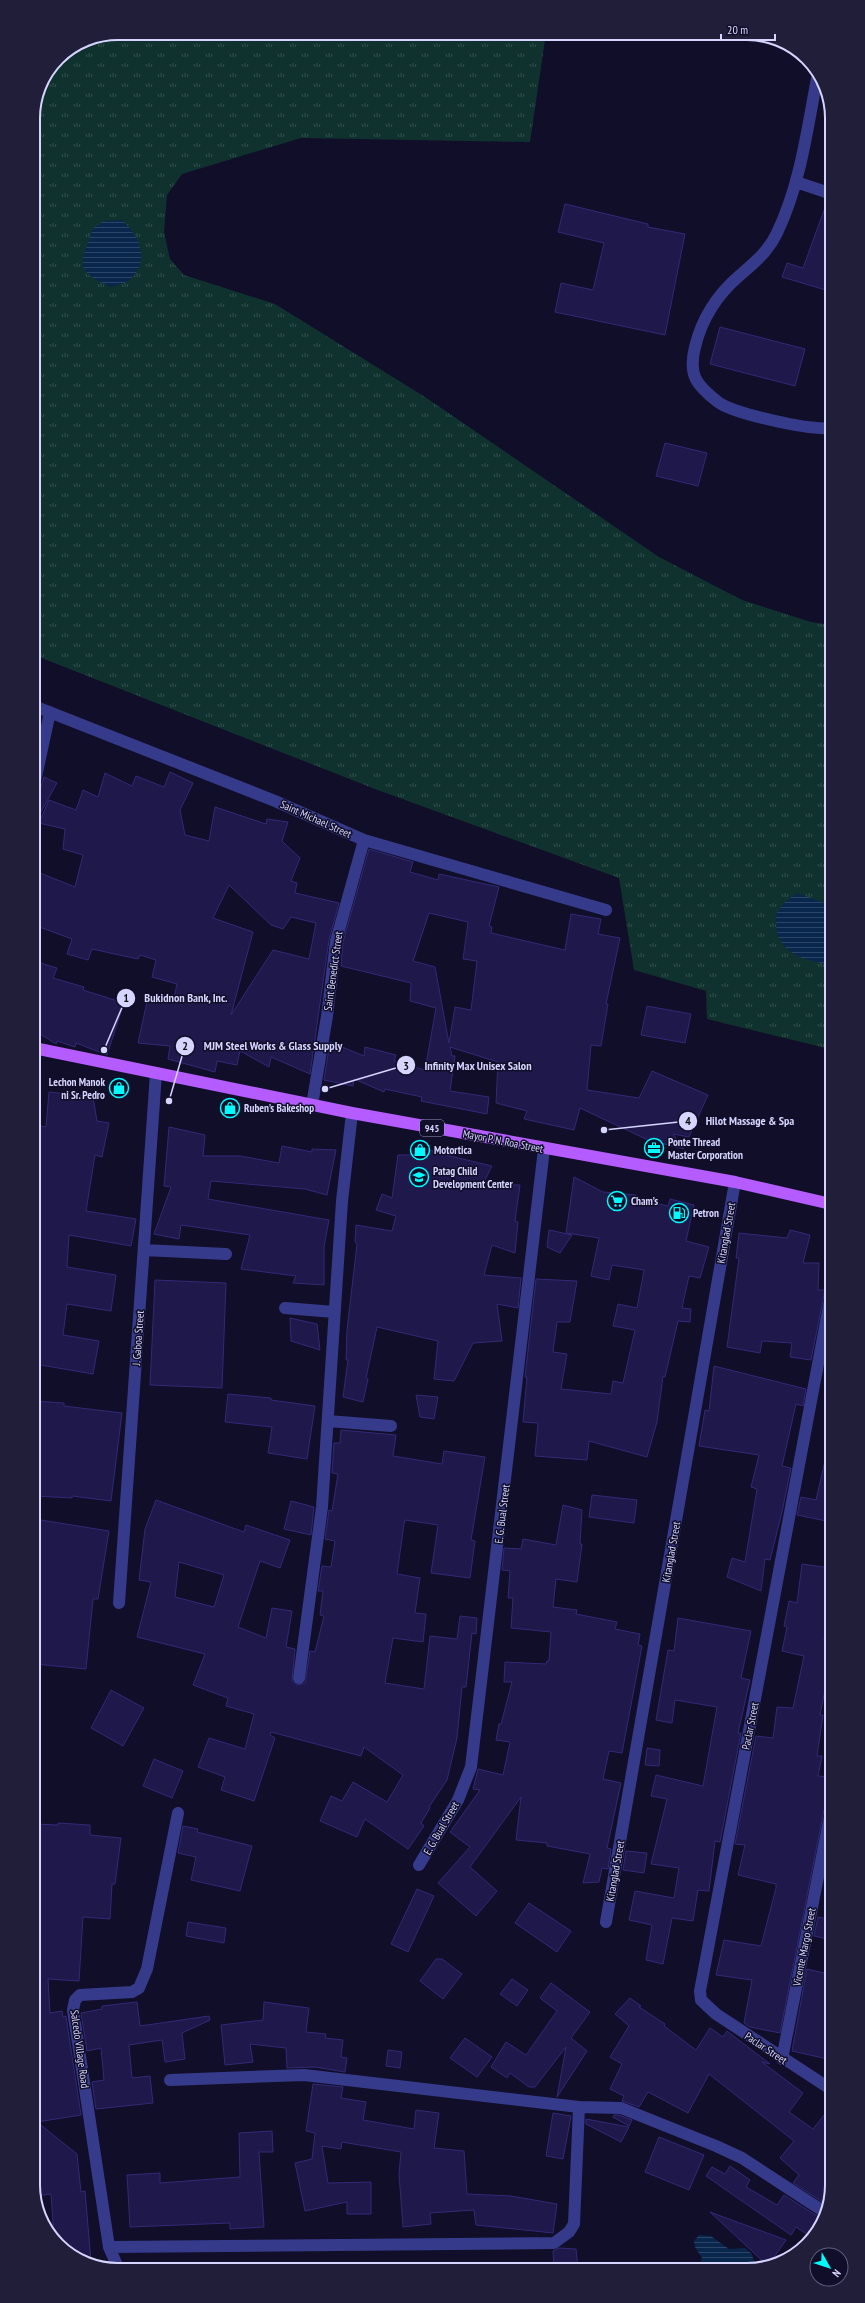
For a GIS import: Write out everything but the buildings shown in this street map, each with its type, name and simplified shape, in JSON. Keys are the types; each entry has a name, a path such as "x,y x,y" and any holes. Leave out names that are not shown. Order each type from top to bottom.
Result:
{"main road":[{"name":"Mayor P. N. Roa Street","path":"40,1049 352,1113 544,1149 735,1182 825,1203"}],"street":[{"path":"816,82 796,182 788,209 776,235 760,259 738,277 713,304 699,330 692,357 693,376 701,389 722,405 751,416 825,427"},
{"path":"796,182 825,192"},
{"name":"Saint Michael Street","path":"40,708 275,801 364,840 606,910"},
{"path":"40,758 50,712"},
{"name":"Saint Benedict Street","path":"312,1105 328,1016 336,941 364,840"},
{"name":"J. Gaboa Street","path":"119,1603 156,1073"},
{"path":"298,1678 322,1507 342,1200 352,1113"},
{"name":"E. G. Bual Street","path":"419,1865 458,1800 472,1767 544,1149"},
{"name":"Kitanglad Street","path":"606,1922 735,1182"},
{"path":"144,1250 226,1254"},
{"path":"285,1308 334,1312"},
{"name":"Paclar Street","path":"825,1327 700,1991 701,2000 716,2014 782,2059 825,2086"},
{"path":"328,1422 391,1426"},
{"name":"Salcedo Village Road","path":"116,2263 109,2247 73,2010 75,2000 80,1996 132,1992 139,1988 147,1969 178,1813"},
{"name":"Vicente Margo Street","path":"782,2059 825,1846"},
{"path":"170,2080 304,2075 579,2107 621,2108 742,2158 821,2210"},
{"path":"109,2247 554,2243 569,2232 574,2224 579,2107"}],"green space":[{"path":"113,40 545,40 530,142 301,138 182,174 167,195 164,232 170,259 184,275 275,304 425,397 659,557 742,600 811,622 825,624 825,1048 707,1019 706,991 634,970 619,878 375,789 40,657 40,113 46,88 53,75 67,59 88,46"}],"water":[{"path":"122,220 137,240 141,255 140,263 130,280 111,287 98,281 85,270 83,257 93,228 104,221"},
{"path":"797,893 825,903 825,963 815,962 800,957 787,949 782,943 776,928 776,914 784,903"},
{"path":"699,2235 711,2236 729,2249 745,2248 752,2254 754,2262 700,2263 702,2258 695,2247 694,2241"}],"place":[{"name":"Bukidnon Bank, Inc.","path":"104,1050"},
{"name":"Lechon Manok ni Sr. Pedro","path":"119,1088"},
{"name":"Infinity Max Unisex Salon","path":"325,1089"},
{"name":"MJM Steel Works & Glass Supply","path":"169,1101"},
{"name":"Ruben’s Bakeshop","path":"230,1108"},
{"name":"Hilot Massage & Spa","path":"604,1130"},
{"name":"Ponte Thread Master Corporation","path":"654,1148"},
{"name":"Motortica","path":"420,1150"},
{"name":"Patag Child Development Center","path":"419,1177"},
{"name":"Cham’s","path":"617,1201"},
{"name":"Petron","path":"679,1213"}]}
